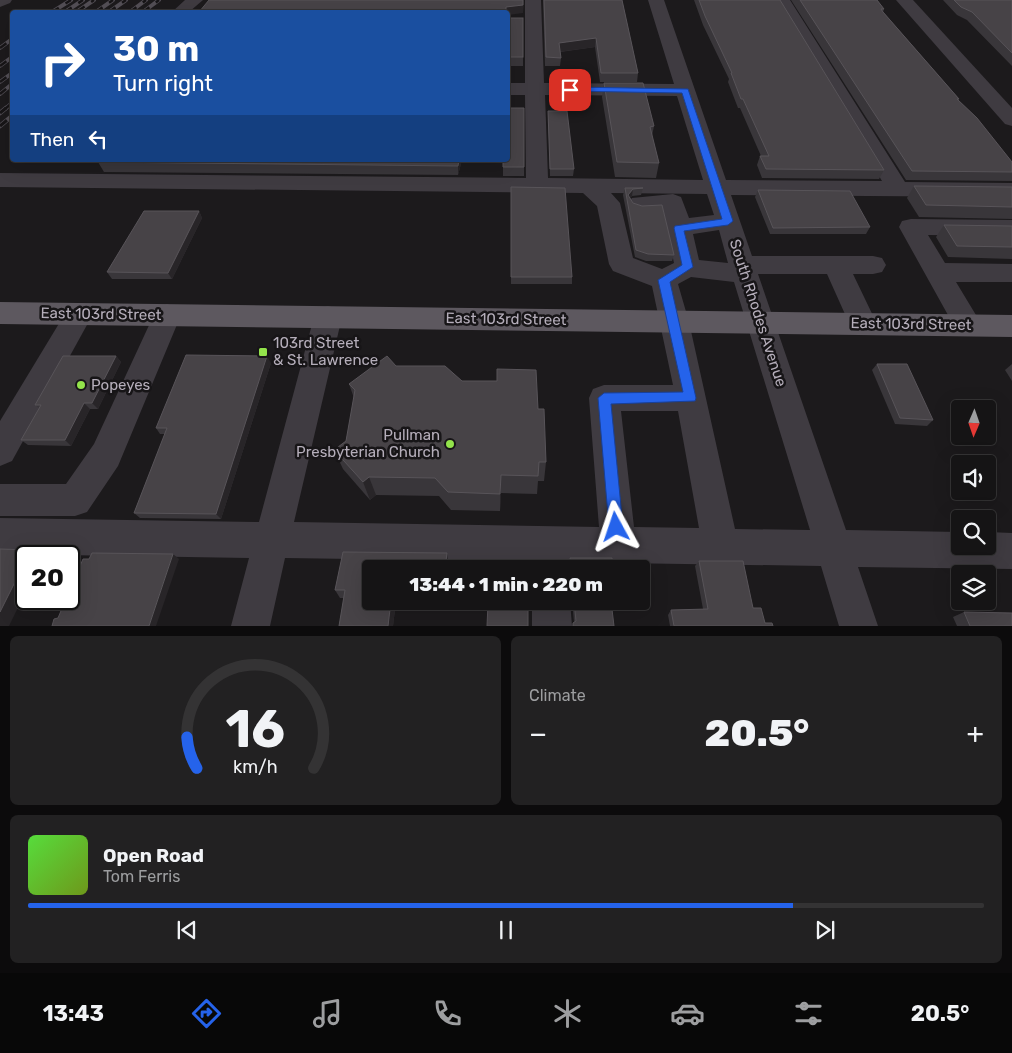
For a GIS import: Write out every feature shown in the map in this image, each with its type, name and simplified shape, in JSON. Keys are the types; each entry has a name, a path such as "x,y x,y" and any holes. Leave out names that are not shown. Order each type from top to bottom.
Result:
{"main road":[{"name":"East 103rd Street","path":"0,313 1012,326"}],"street":[{"path":"0,2 4,0"},
{"path":"182,10 195,0"},
{"path":"533,0 525,20 534,89 537,185"},
{"name":"South Rhodes Avenue","path":"656,0 762,322 859,626"},
{"path":"782,0 898,189"},
{"path":"904,0 1012,120"},
{"path":"510,89 686,90"},
{"path":"0,169 10,160"},
{"path":"0,180 1012,190"},
{"path":"589,186 608,203 622,264 664,280 688,267 715,272 744,269 873,265"},
{"path":"608,203 673,202 688,267"},
{"path":"679,228 728,221"},
{"path":"968,325 911,227 991,249"},
{"path":"937,272 991,249"},
{"path":"836,265 863,324"},
{"path":"664,280 675,322 721,547"},
{"path":"0,451 79,314"},
{"path":"0,500 75,500 106,455 167,315"},
{"path":"250,626 328,317"},
{"path":"618,545 604,398 690,398"},
{"path":"0,536 272,540 549,557 618,545 1012,551"},
{"path":"551,610 552,626"}],"building":[{"path":"209,0 523,0 523,5 506,7 506,10 201,10"},
{"path":"544,0 622,0 638,73 601,73 596,38 559,43 561,58 546,57"},
{"path":"699,0 780,0 884,170 766,169 760,156 769,156 743,99 741,99 732,73"},
{"path":"800,0 877,0 884,9 881,9 883,12 959,99 957,99 977,118 1012,162 1012,172 912,171"},
{"path":"954,0 1012,0 1012,53 972,12 961,7"},
{"path":"510,18 523,18 523,57 510,57"},
{"path":"604,83 643,83 654,126 650,127 659,163 617,162"},
{"path":"510,108 524,108 524,167 503,167 503,162 510,162"},
{"path":"548,111 567,111 574,169 550,169"},
{"path":"98,162 459,162 458,166"},
{"path":"914,186 1012,187 1012,207 926,205"},
{"path":"511,187 565,188 572,277 511,277"},
{"path":"625,188 643,188 633,189 628,195 633,203 642,206 662,205 674,255 648,254 636,250"},
{"path":"758,190 850,191 870,227 773,228"},
{"path":"144,211 199,211 168,273 107,272"},
{"path":"944,225 1012,226 1012,247 957,246"},
{"path":"186,355 267,356 216,514 134,513 167,428 156,428"},
{"name":"Popeyes","path":"63,356 116,356 92,403 84,403 65,440 21,440 41,405 35,405"},
{"name":"Pullman Presbyterian Church","path":"387,356 396,366 445,366 462,381 497,381 497,369 536,370 538,409 544,409 546,462 539,462 538,476 501,475 500,494 448,492 435,478 369,477 363,482 334,450 346,441 355,390 349,384"},
{"path":"877,364 907,364 933,420 900,418"},
{"path":"0,549 15,549 15,582 0,612"},
{"path":"343,552 447,553 446,560 362,560 362,610 390,610 388,626 339,626 345,590 335,590"},
{"path":"92,553 173,554 149,626 52,626 54,619 58,618 61,610 80,610 80,566 83,559 89,559"},
{"path":"570,558 612,558 612,560 570,560"},
{"path":"699,561 743,561 753,608 761,608 765,623 772,623 773,626 674,626 671,610 708,609"},
{"path":"488,610 528,610 528,626 487,626"},
{"path":"575,610 612,610 614,626 573,626 573,623 576,621"},
{"path":"964,612 1012,613 1012,626 970,626"}],"railway":[{"path":"55,10 71,0"},
{"path":"68,10 83,0"},
{"path":"79,10 94,0"},
{"path":"99,10 113,0"},
{"path":"112,10 126,0"},
{"path":"133,10 146,0"},
{"path":"146,10 159,0"},
{"path":"0,48 10,40"},
{"path":"0,66 10,58"},
{"path":"0,82 10,74"},
{"path":"0,94 10,86"},
{"path":"5,109 10,105"},
{"path":"0,113 6,108"},
{"path":"0,126 10,118"}],"place":[{"name":"103rd Street & St. Lawrence","path":"263,352"},
{"name":"Popeyes","path":"81,385"},
{"name":"Pullman Presbyterian Church","path":"450,444"}],"route":[{"path":"570,90 686,90 728,221 679,228 688,267 664,280 675,322 690,398 604,398 616,527"}]}
